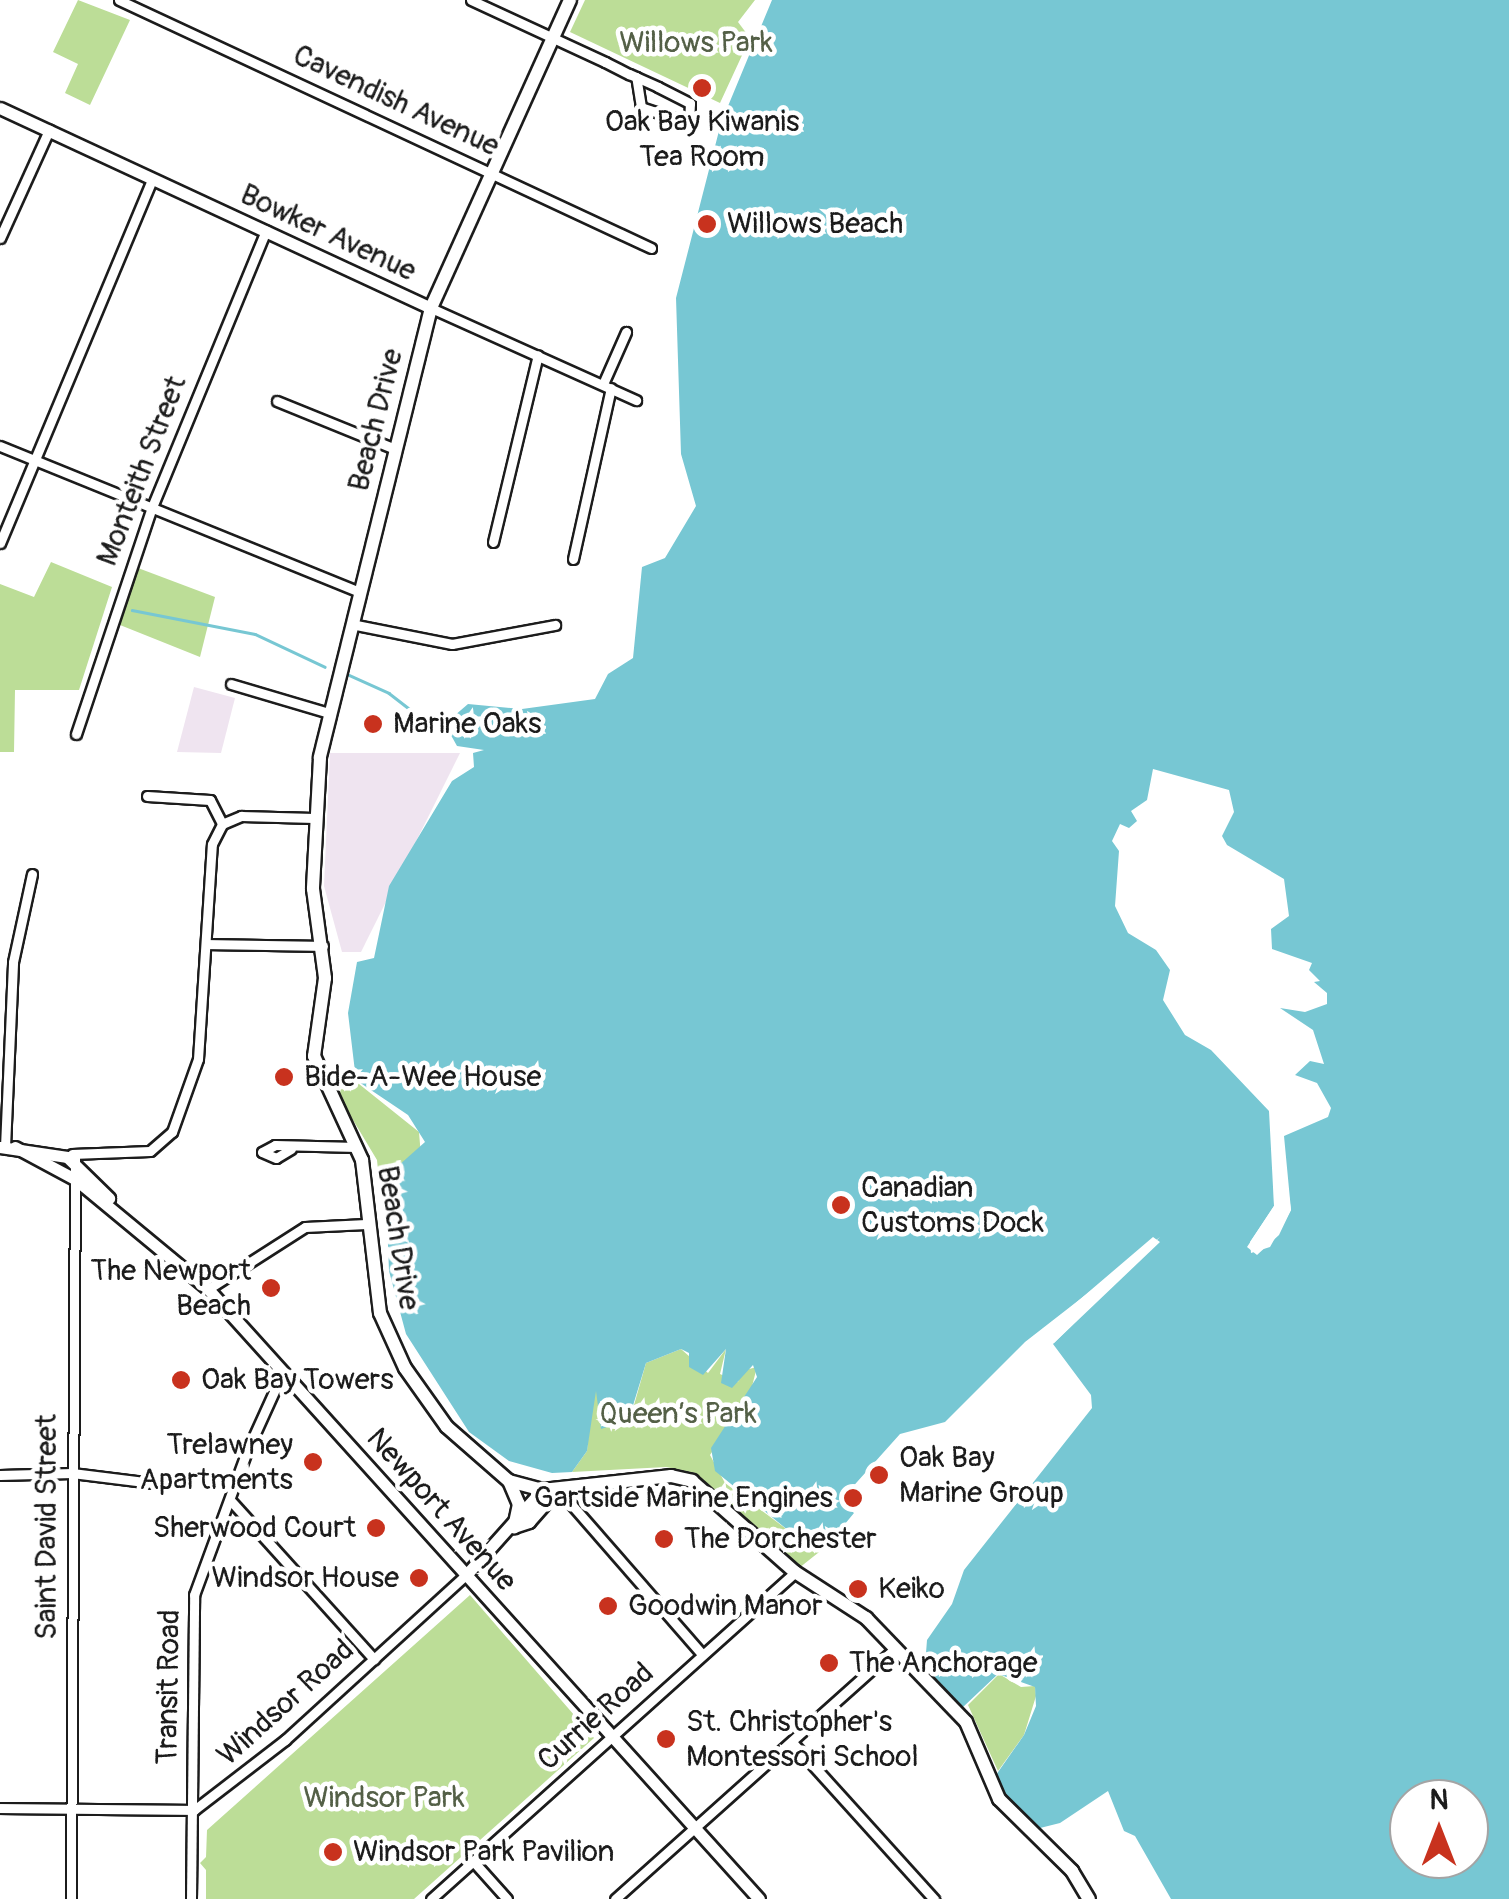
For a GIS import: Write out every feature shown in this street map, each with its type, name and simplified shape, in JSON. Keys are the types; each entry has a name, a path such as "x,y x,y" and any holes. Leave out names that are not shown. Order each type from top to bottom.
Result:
{"main road":[{"name":"Beach Drive","path":"570,0 430,308 329,713 314,818 313,889 323,946 324,990 314,1056 357,1147 378,1303 401,1361 460,1442 510,1480 542,1490 671,1476 692,1481 795,1572 866,1618 974,1733 999,1799 1072,1871 1089,1899"},
{"path":"510,1480 519,1504 514,1527"},
{"path":"514,1527 529,1522 558,1489"}],"street":[{"name":"Cavendish Avenue","path":"120,0 651,248"},
{"path":"471,0 636,77 692,105 689,124 641,107 636,77"},
{"name":"Bowker Avenue","path":"0,108 636,400"},
{"path":"0,238 49,130"},
{"path":"0,543 38,462 152,179"},
{"name":"Monteith Street","path":"76,734 152,507 266,231"},
{"path":"573,559 607,386 626,332"},
{"path":"493,542 538,355"},
{"path":"277,401 393,448"},
{"path":"0,446 359,592"},
{"path":"351,624 452,644 555,625"},
{"path":"231,684 329,713"},
{"path":"146,796 210,800 222,824"},
{"path":"32,874 14,951 7,1147 39,1148 76,1158 136,1154 165,1144 198,1059 212,844 222,824 240,816 314,818"},
{"path":"208,944 323,946"},
{"name":"Newport Avenue","path":"7,1147 75,1178 121,1212 208,1289 759,1899"},
{"path":"291,1149 357,1147"},
{"path":"76,1158 121,1212"},
{"name":"Saint David Street","path":"71,1899 76,1158"},
{"path":"208,1289 306,1227 366,1224"},
{"name":"Transit Road","path":"191,1899 194,1595 271,1397 288,1377"},
{"path":"0,1475 72,1473 152,1483"},
{"path":"558,1489 702,1654"},
{"name":"Windsor Road","path":"194,1810 374,1659 466,1575 514,1527 542,1490"},
{"path":"232,1502 374,1659"},
{"name":"Currie Road","path":"431,1899 795,1572"},
{"path":"615,1899 896,1648"},
{"path":"792,1742 934,1899"},
{"path":"0,1808 194,1810"},
{"path":"473,1861 507,1899"}],"shaded area":[{"path":"194,687 235,698 221,753 177,752"},
{"path":"330,753 460,753 361,952 342,952 324,886"}],"green space":[{"path":"78,0 130,20 90,105 65,93 78,64 53,52"},
{"name":"Willows Park","path":"585,0 755,0 738,22 750,38 720,103 570,32"},
{"path":"51,562 112,587 79,690 15,690 14,752 0,752 0,584 34,597"},
{"path":"138,568 215,597 200,657 120,625"},
{"path":"349,1076 419,1132 421,1156 387,1184 379,1180 377,1160 335,1090"},
{"name":"Queen’s Park","path":"681,1349 708,1373 726,1349 720,1374 738,1382 741,1371 757,1367 750,1394 710,1455 725,1483 789,1531 828,1545 799,1568 695,1473 666,1467 572,1472 587,1451 592,1394 599,1388 601,1428 634,1405 646,1363"},
{"name":"Windsor Park","path":"470,1595 594,1738 414,1899 206,1899 206,1870 200,1863 206,1857 207,1830"},
{"path":"999,1674 1021,1687 1035,1686 1036,1696 1024,1735 998,1771 968,1705"}],"water":[{"path":"772,0 1509,0 1509,1899 1171,1899 1135,1836 1124,1831 1108,1791 1060,1823 1036,1829 1008,1799 996,1775 1024,1735 1036,1706 1035,1687 998,1674 962,1708 925,1666 927,1640 952,1604 964,1570 1092,1408 1091,1395 1053,1344 1160,1237 1025,1342 945,1422 900,1434 840,1501 854,1513 835,1536 789,1531 715,1471 711,1448 757,1377 753,1365 732,1388 721,1383 726,1349 703,1375 689,1367 689,1353 681,1349 646,1363 631,1412 617,1414 610,1426 601,1429 596,1391 587,1451 572,1472 552,1473 509,1461 469,1432 406,1334 389,1271 386,1195 394,1186 389,1174 425,1142 408,1115 356,1080 348,1013 357,962 374,958 389,886 452,781 474,767 473,753 484,750 457,746 447,728 454,716 468,704 522,709 595,699 608,674 633,658 642,567 665,558 696,506 681,454 676,298 721,123","holes":["1153,769 1229,790 1234,812 1222,836 1227,845 1284,879 1289,916 1271,929 1272,949 1312,963 1309,970 1320,981 1314,982 1327,993 1327,1004 1305,1012 1280,1008 1313,1030 1324,1064 1310,1061 1295,1075 1317,1083 1331,1108 1328,1117 1284,1136 1291,1210 1270,1247 1251,1253 1250,1242 1274,1206 1269,1111 1211,1050 1185,1035 1163,1000 1170,970 1156,950 1128,933 1115,906 1119,851 1112,841 1120,824 1129,828 1137,821 1131,811 1147,800"]}],"pier":[{"path":"1273,1129 1279,1207 1254,1249 1266,1243 1286,1209 1280,1133 1291,1210 1279,1235 1257,1255 1247,1247 1274,1206"},
{"path":"1153,1237 1160,1242 1054,1343 1049,1341 1132,1262 1037,1336"}],"waterway":[{"path":"132,610 255,634 325,667"},
{"path":"349,675 389,693 429,724 447,728"}],"place":[{"name":"Oak Bay Kiwanis Tea Room","path":"702,88"},
{"name":"Willows Beach","path":"707,224"},
{"name":"Marine Oaks","path":"373,724"},
{"name":"Bide-A-Wee House","path":"284,1077"},
{"name":"Canadian Customs Dock","path":"841,1205"},
{"name":"The Newport Beach","path":"271,1288"},
{"name":"Oak Bay Towers","path":"181,1380"},
{"name":"Trelawney Apartments","path":"313,1462"},
{"name":"Oak Bay Marine Group","path":"879,1475"},
{"name":"Gartside Marine Engines","path":"853,1498"},
{"name":"Sherwood Court","path":"376,1528"},
{"name":"The Dorchester","path":"664,1539"},
{"name":"Windsor House","path":"419,1578"},
{"name":"Keiko","path":"858,1589"},
{"name":"Goodwin Manor","path":"608,1606"},
{"name":"The Anchorage","path":"829,1663"},
{"name":"St. Christopher's Montessori School","path":"666,1739"},
{"name":"Windsor Park Pavilion","path":"333,1852"}]}
